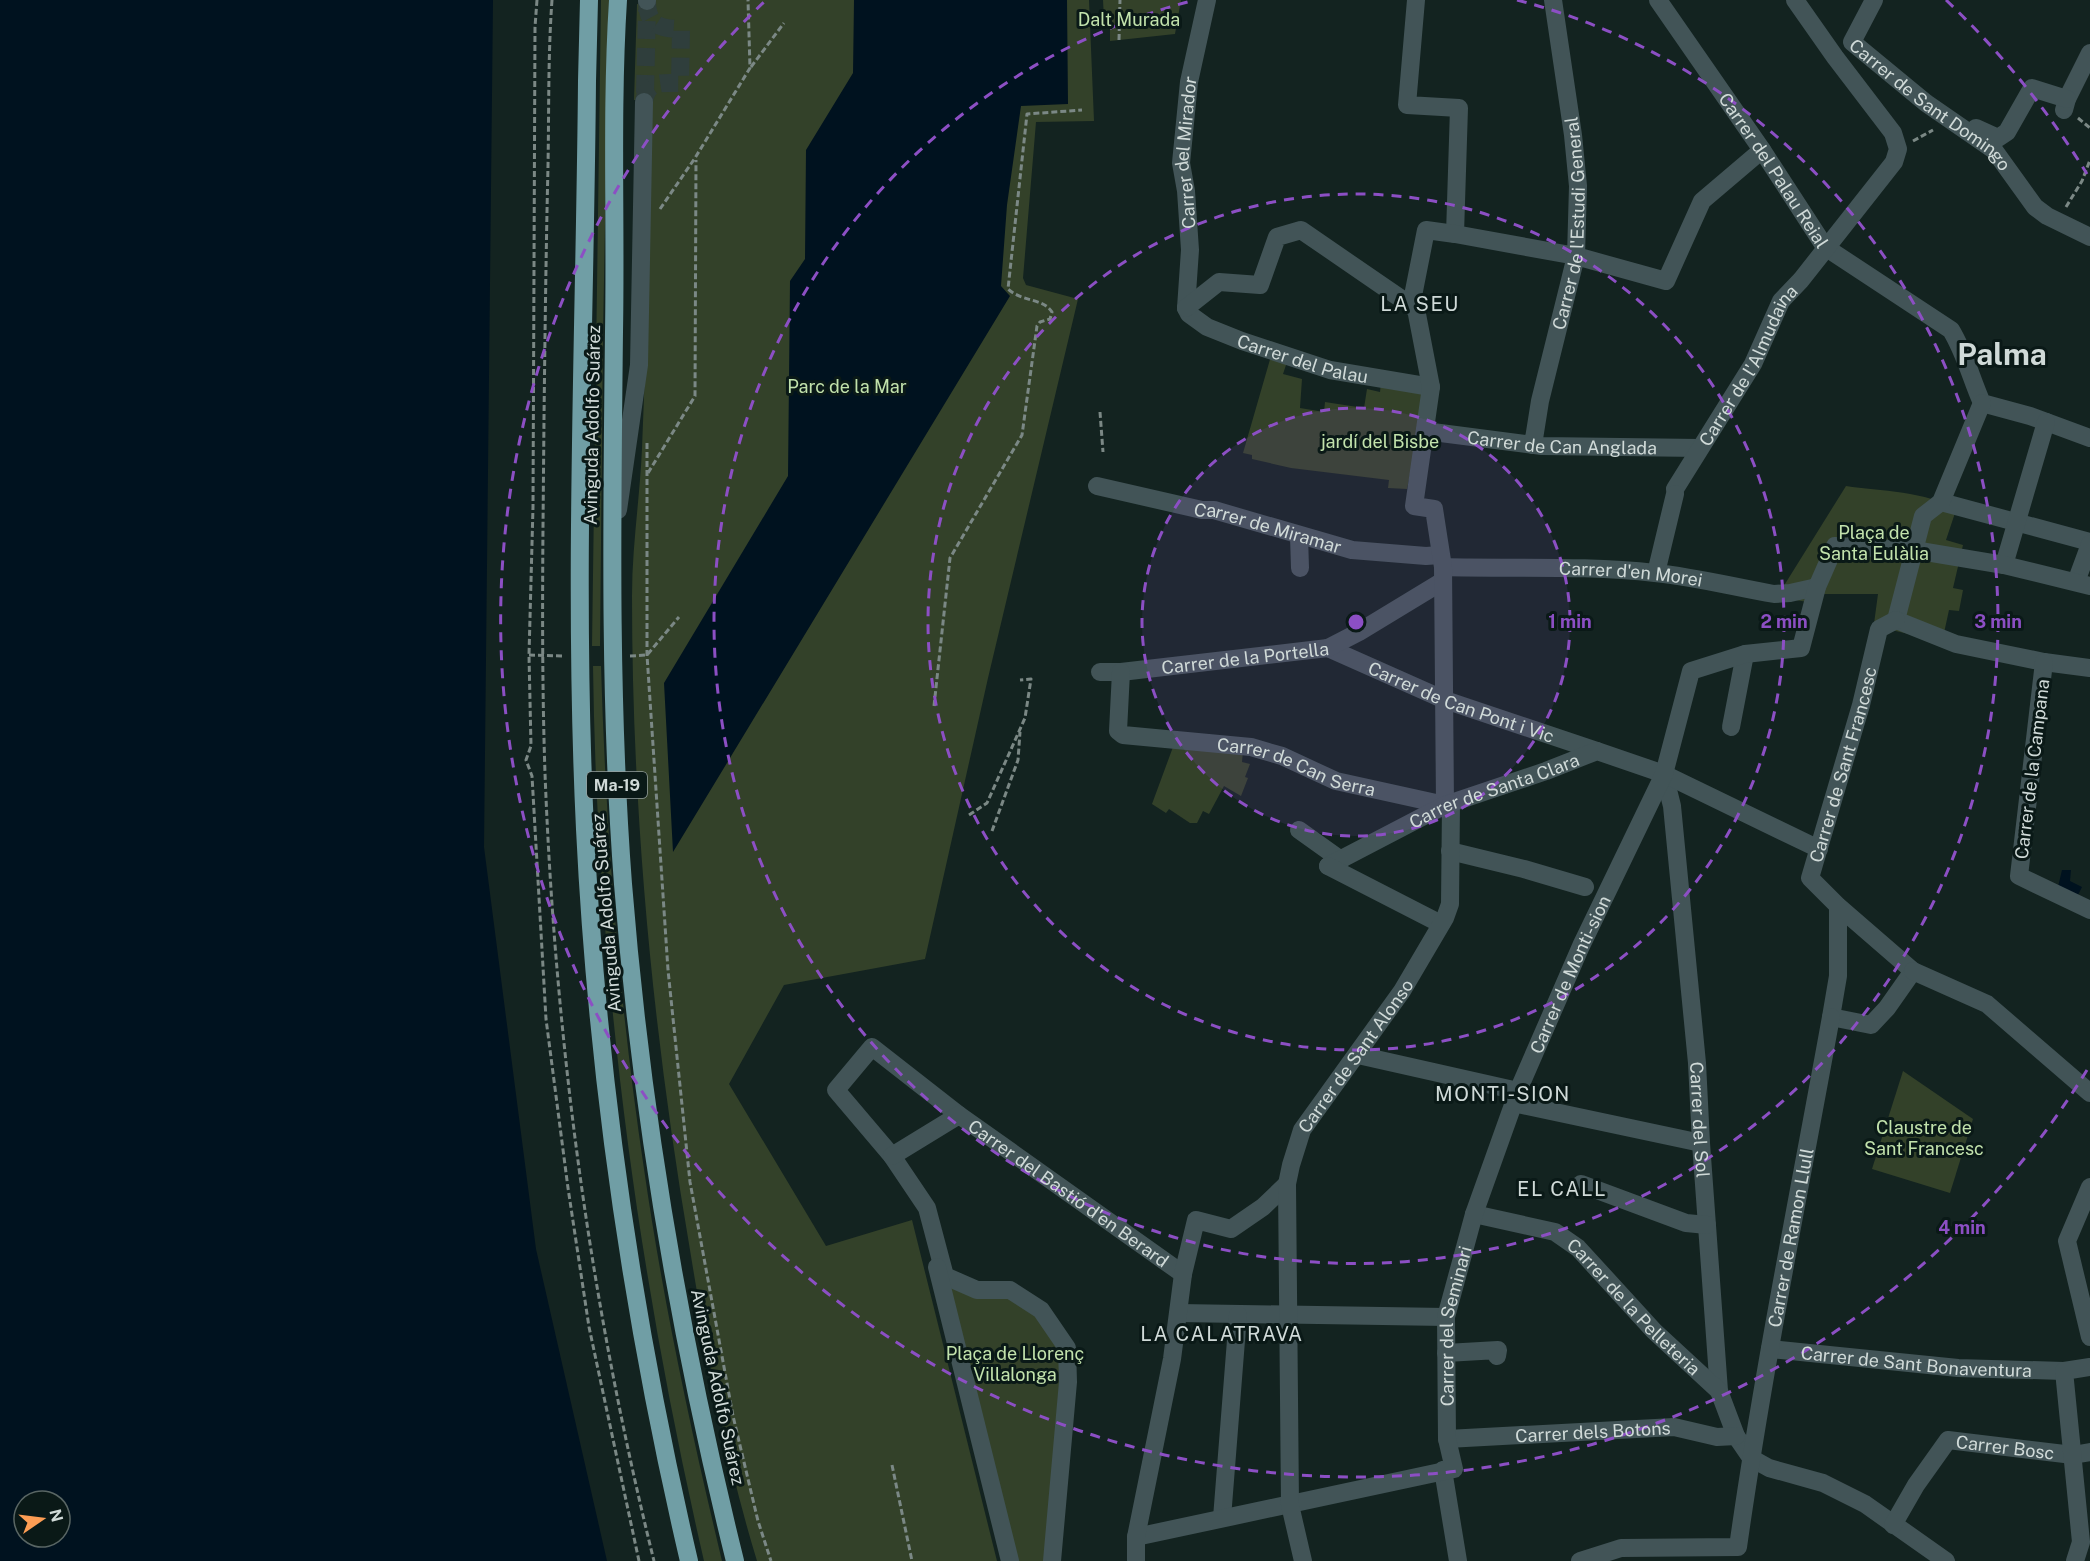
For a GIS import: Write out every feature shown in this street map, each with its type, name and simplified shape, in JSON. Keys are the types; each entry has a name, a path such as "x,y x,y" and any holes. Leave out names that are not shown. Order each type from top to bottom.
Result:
{"highway":[{"name":"Avinguda Adolfo Suárez","path":"589,0 586,81 580,644 585,832 601,1032 618,1171 649,1370 688,1561"},
{"name":"Avinguda Adolfo Suárez","path":"618,0 615,124 613,692 627,930 639,1046 677,1298 704,1430 735,1561"}],"street":[{"name":"Carrer del Mirador","path":"1186,308 1190,250 1186,191 1181,163 1189,82 1207,0"},
{"path":"1416,0 1407,105 1459,108 1455,234"},
{"name":"Carrer de l'Estudi General","path":"1533,445 1540,401 1576,256 1578,186 1573,135 1552,0"},
{"name":"Carrer del Palau Reial","path":"1658,0 1762,150 1825,247 1951,330 1963,349 1972,381 1982,403"},
{"path":"1795,0 1893,133 1898,149"},
{"name":"Carrer de Sant Domingo","path":"1874,0 1852,42 1926,103 1946,124 1994,150 2036,207 2057,221 2090,237"},
{"path":"1946,124 1972,126 1998,138 2007,132 2032,88 2065,104 2090,52"},
{"path":"612,553 639,364 644,102"},
{"name":"Carrer de l'Almudaina","path":"1656,573 1675,491 1753,363 1780,301 1801,280 1894,162 1898,149"},
{"path":"1411,306 1426,230 1576,256 1666,281 1702,201 1762,150"},
{"path":"1186,308 1219,282 1260,285 1277,237 1301,230 1416,309 1431,387 1425,431"},
{"name":"Carrer del Palau","path":"1186,308 1207,327 1319,366 1431,387"},
{"path":"2090,438 1982,403 1941,502 1923,516 1896,620 1956,644 2044,662 2090,668"},
{"path":"2004,565 2046,422"},
{"name":"Carrer de Can Anglada","path":"1425,431 1533,445 1700,448"},
{"name":"Carrer de Sant Alonso","path":"1303,1561 1290,1505 1287,1184 1291,1165 1302,1130 1402,991 1450,904 1442,568 1434,509 1414,506 1425,431"},
{"name":"Carrer de Miramar","path":"1097,486 1202,510 1214,510 1277,526 1299,536 1352,550 1426,556 1442,568"},
{"path":"1731,727 1745,654 1801,648 1816,587 1835,546 1914,550 2004,565 2083,584 2090,543 1941,502"},
{"path":"1299,536 1300,568"},
{"name":"Carrer d'en Morei","path":"1442,568 1584,568 1656,573 1773,594 1816,587"},
{"name":"Carrer de la Portella","path":"1100,672 1121,672 1328,648 1359,632 1442,568"},
{"name":"Carrer de Sant Francesc","path":"1838,906 1810,878 1861,705 1879,629 1896,620"},
{"name":"Carrer de Can Pont i Vic","path":"1328,648 1445,700 1597,751"},
{"name":"Carrer de Monti-sion","path":"1474,1214 1515,1097 1581,946 1664,774 1691,671 1745,654"},
{"name":"Carrer de la Campana","path":"2044,662 2019,876 2090,910"},
{"name":"Carrer de Can Serra","path":"1121,672 1118,731 1123,735 1251,747 1282,756 1336,782 1448,804"},
{"name":"Carrer de Santa Clara","path":"1334,863 1448,804 1597,751 1664,774 1819,849"},
{"name":"Carrer del Sol","path":"1664,774 1672,806 1697,1063 1719,1392 1736,1436 1751,1458"},
{"path":"1299,830 1334,863 1441,924"},
{"path":"1450,851 1586,887"},
{"path":"1838,906 1913,971 1987,1004 2089,1089"},
{"name":"Carrer de Ramon Llull","path":"1580,1561 1621,1548 1738,1548 1770,1349 1838,976 1838,906"},
{"path":"1831,1017 1871,1025 1887,1008 1913,971"},
{"path":"959,1115 872,1047 836,1090 892,1156 927,1208 945,1276 977,1290 1010,1290 1041,1310 1067,1348 1068,1382 1052,1561"},
{"path":"1358,1055 1701,1143"},
{"name":"Carrer del Bastió d'en Berard","path":"892,1156 959,1115 1183,1274"},
{"path":"1136,1561 1136,1537 1172,1359 1183,1274 1196,1220 1231,1229 1263,1207 1287,1184"},
{"path":"1581,1184 1686,1223 1707,1225"},
{"path":"2090,1187 2067,1241 2090,1337"},
{"path":"922,1210 1010,1561"},
{"name":"Carrer del Seminari","path":"1458,1561 1448,1470 1446,1317 1474,1214"},
{"name":"Carrer de la Pelleteria","path":"1474,1214 1555,1232 1578,1248 1654,1331 1719,1392"},
{"path":"1179,1313 1446,1317"},
{"path":"1222,1518 1238,1314"},
{"name":"Carrer de Sant Bonaventura","path":"1770,1349 1958,1368 2064,1371 2090,1367"},
{"path":"1446,1353 1498,1350 1497,1356"},
{"path":"2064,1371 2081,1454 2086,1541 2075,1561"},
{"name":"Carrer dels Botons","path":"1447,1439 1674,1427 1717,1437 1736,1436"},
{"name":"Carrer Bosc","path":"1893,1525 1916,1485 1948,1440 2081,1454"},
{"path":"1751,1458 1768,1468 1823,1483 1865,1504 1946,1561"},
{"path":"1136,1537 1448,1470"}],"path":[{"path":"537,0 533,507 529,655 531,746 526,765 532,776 546,1019 568,1188 589,1327 639,1561"},
{"path":"748,0 750,68"},
{"path":"1119,40 1120,0"},
{"path":"657,213 696,158 750,68 784,23"},
{"path":"934,706 950,558 1022,435 1036,326 1050,319 1052,312 1046,304 1015,296 1008,290 1027,114 1082,110"},
{"path":"1898,149 1946,124"},
{"path":"647,475 695,396 696,158"},
{"path":"2057,221 2082,181 2090,160"},
{"path":"1100,412 1103,452"},
{"path":"647,440 647,655 668,970 690,1182 733,1416 758,1521 771,1561"},
{"path":"969,815 987,803 1025,718 1031,679 1020,680"},
{"path":"992,831 1018,760 1020,729"},
{"path":"892,1465 912,1561"}],"green space":[{"path":"601,0 609,0 600,646 592,646"},
{"name":"Parc de la Mar","path":"654,0 1089,0 1094,121 1036,122 1023,278 1026,285 1078,299 988,678 925,959 784,985 729,1084 826,1246 912,1220 997,1561 757,1561 727,1446 696,1289 665,1087 647,924 636,760 632,577 644,405 650,101 634,100 637,4 653,5"},
{"name":"Dalt Murada","path":"1103,0 1181,0 1175,34 1110,41 1110,23 1104,19"},
{"name":"jardí del Bisbe","path":"1271,356 1287,362 1283,374 1302,379 1300,408 1324,412 1325,402 1364,408 1367,389 1380,392 1381,382 1423,393 1419,430 1407,489 1388,488 1389,480 1291,468 1252,459 1252,455 1243,453"},
{"name":"Plaça de Santa Eulàlia","path":"1846,486 1918,495 1956,510 1946,540 1963,545 1953,588 1963,590 1959,611 1949,610 1944,633 1939,641 1887,629 1873,631 1878,594 1822,594 1819,604 1784,598 1785,584"},
{"path":"593,666 601,666 606,792 615,918 627,1044 644,1169 678,1366 722,1561 704,1561 680,1450 640,1228 624,1116 602,892"},
{"path":"1173,747 1243,751 1242,762 1250,764 1245,777 1248,778 1241,796 1224,786 1209,814 1203,811 1197,823 1190,823 1169,809 1166,813 1152,804"},
{"name":"Claustre de Sant Francesc","path":"1903,1071 1973,1119 1950,1193 1872,1169"},
{"name":"Plaça de Llorenç Villalonga","path":"945,1276 1010,1290 1067,1348 1052,1561 1010,1561"}],"water":[{"path":"0,0 493,0 484,847 536,1249 607,1561 0,1561"},
{"path":"854,0 1067,0 1068,104 1021,106 1007,205 1001,286 1010,296 673,852 664,683 788,476 790,281 805,259 806,150 853,73"},
{"path":"2062,870 2071,870 2070,881 2082,887 2078,895 2058,887"}],"tunnel":[{"path":"644,102 652,86 661,83 680,83 681,29 656,24 649,16 647,1"},
{"path":"645,93 647,10"}],"district":[{"name":"LA SEU","path":"1420,304"},
{"name":"Palma","path":"2002,354"},
{"name":"MONTI-SION","path":"1503,1094"},
{"name":"EL CALL","path":"1562,1189"},
{"name":"LA CALATRAVA","path":"1222,1334"}]}
